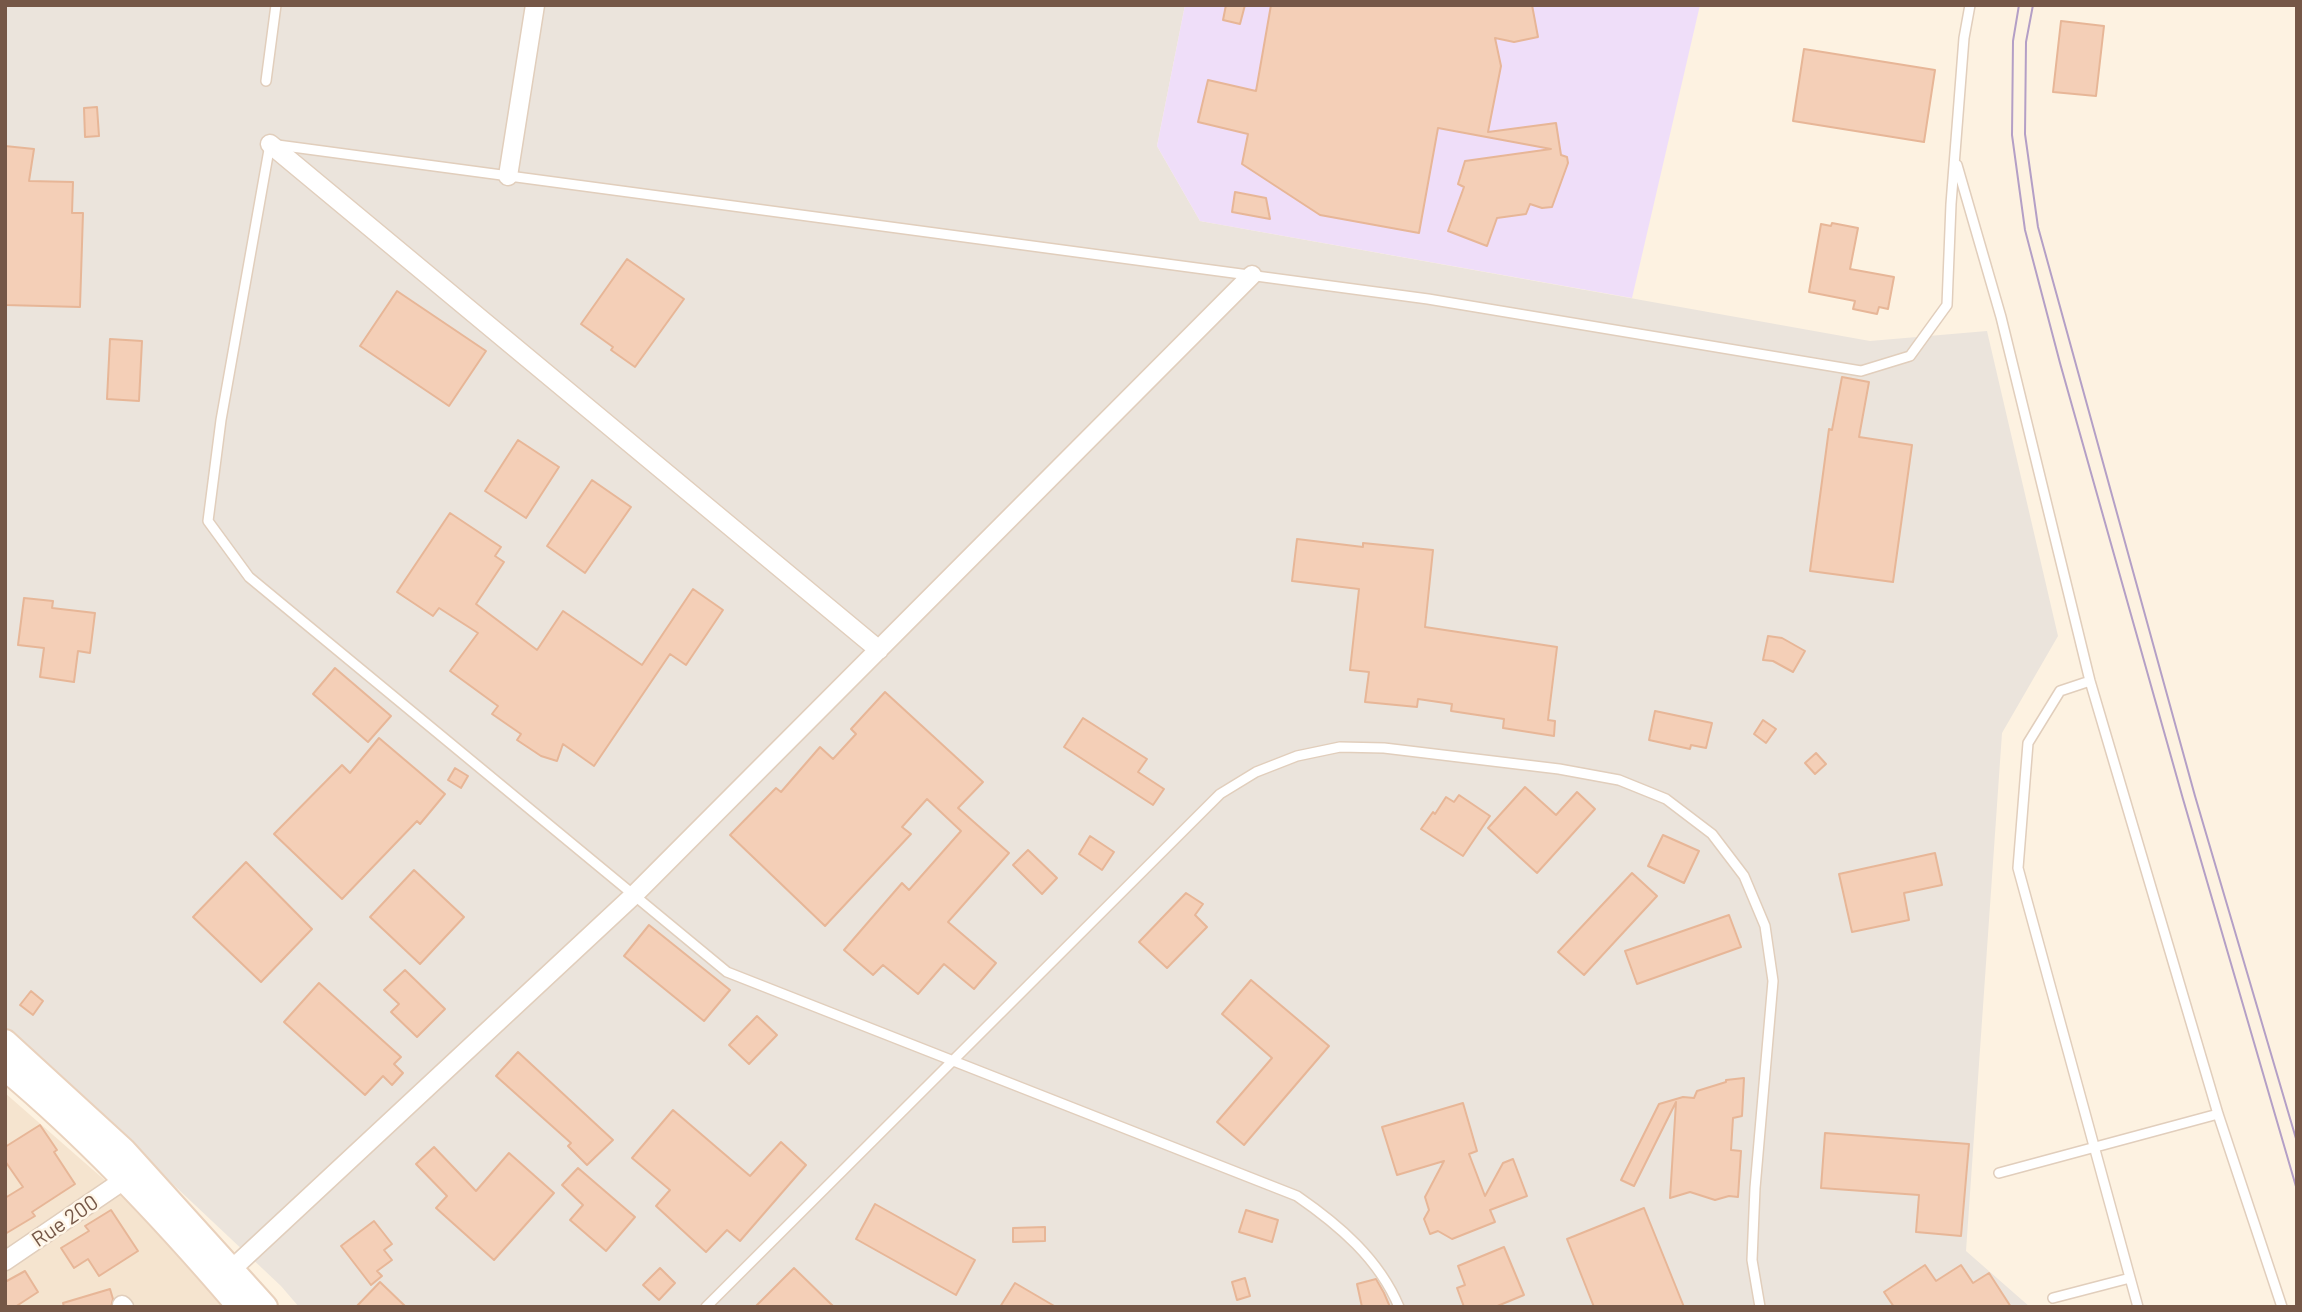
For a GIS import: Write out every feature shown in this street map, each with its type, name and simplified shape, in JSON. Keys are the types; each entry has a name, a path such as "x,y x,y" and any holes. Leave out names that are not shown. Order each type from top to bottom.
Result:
{"main road":[{"path":"5,1042 123,1150 265,1307"},
{"path":"5,1068 124,1180 240,1307"}],"street":[{"path":"508,176 535,5"},
{"path":"270,144 879,650"},
{"path":"232,1269 635,894 1252,275"},
{"name":"Rue 200","path":"5,1261 124,1180"}],"lane":[{"path":"266,81 276,5"},
{"path":"1399,1307 1371,1259 1331,1219 1297,1196 727,972 249,577 208,521 221,420 270,144 1428,299 1861,371 1910,356 1947,305 1964,38 1970,5"},
{"path":"1955,157 2001,317 2090,681 2218,1114 2282,1307"},
{"path":"2090,681 2060,691 2028,743 2018,868 2138,1307"},
{"path":"706,1307 1220,794 1256,772 1297,756 1340,747 1384,748 1559,769 1619,780 1666,799 1713,834 1744,876 1765,926 1773,981 1756,1174 1752,1261 1760,1307"},
{"path":"1999,1173 2218,1114"},
{"path":"2053,1298 2130,1278"}],"shaded area":[{"path":"5,5 1185,5 1157,146 1200,221 1870,341 1987,331 2058,636 2002,733 1966,1251 2030,1307 299,1307 281,1286 42,1061 5,1031"},
{"path":"1185,5 1700,5 1632,298 1200,221 1157,146"},
{"path":"5,1093 116,1190 226,1307 5,1307"}],"building":[{"path":"1226,5 1245,5 1240,24 1223,20"},
{"path":"1271,5 1532,5 1538,37 1514,42 1495,38 1501,66 1488,132 1556,123 1561,155 1567,157 1568,163 1552,207 1542,208 1530,204 1526,214 1497,218 1487,246 1448,231 1464,187 1458,184 1465,161 1551,149 1438,128 1419,233 1320,215 1242,164 1248,134 1198,122 1208,80 1256,91"},
{"path":"2061,21 2104,26 2096,96 2053,92"},
{"path":"1804,49 1935,70 1924,142 1793,121"},
{"path":"97,107 99,136 85,137 84,108"},
{"path":"5,146 34,149 29,181 73,182 72,213 83,213 80,307 5,305"},
{"path":"1235,192 1266,198 1270,219 1232,212"},
{"path":"1832,223 1858,228 1850,269 1894,277 1888,309 1879,307 1877,314 1853,309 1855,301 1809,292 1821,224 1831,226"},
{"path":"627,259 684,299 635,367 581,324"},
{"path":"397,291 486,351 449,406 360,346"},
{"path":"110,339 142,341 139,401 107,399"},
{"path":"1842,377 1869,382 1859,437 1912,445 1893,582 1810,571 1829,429 1832,430"},
{"path":"518,440 559,467 526,518 485,491"},
{"path":"592,480 631,507 585,573 547,546"},
{"path":"450,513 501,547 495,556 504,562 476,604 537,650 563,611 642,665 693,589 723,610 686,665 670,654 594,766 563,744 557,761 541,756 517,740 521,734 492,714 498,706 450,671 478,633 439,608 433,616 397,592"},
{"path":"1297,539 1363,547 1363,543 1433,550 1425,627 1557,647 1548,720 1555,721 1554,736 1503,728 1504,719 1451,711 1452,704 1418,699 1417,707 1365,702 1369,672 1350,670 1359,589 1292,581"},
{"path":"24,598 53,601 52,608 95,613 90,653 78,651 74,682 40,677 44,648 18,645"},
{"path":"1768,636 1782,638 1805,651 1793,672 1773,661 1763,660"},
{"path":"335,668 391,716 368,742 313,694"},
{"path":"885,692 983,782 958,808 1009,853 948,922 996,963 974,989 944,964 918,994 883,965 873,975 844,950 902,883 909,890 961,831 927,799 902,827 911,834 825,926 730,835 776,788 781,792 820,747 833,759 856,734 851,729"},
{"path":"1655,711 1712,723 1706,748 1691,745 1690,749 1649,740"},
{"path":"1083,718 1147,759 1138,772 1164,789 1153,805 1064,747"},
{"path":"1763,720 1776,729 1766,743 1754,734"},
{"path":"379,738 445,794 420,824 417,821 342,899 274,834 342,765 350,773"},
{"path":"1816,753 1826,764 1815,774 1805,763"},
{"path":"455,768 468,776 461,788 448,780"},
{"path":"1525,787 1556,815 1577,792 1595,809 1537,873 1488,828"},
{"path":"1459,795 1490,816 1463,856 1421,829 1446,797 1454,802"},
{"path":"1663,835 1699,851 1684,883 1648,866"},
{"path":"1090,836 1114,852 1102,870 1079,854"},
{"path":"1028,850 1057,878 1042,894 1013,865"},
{"path":"1935,853 1942,885 1904,893 1909,920 1852,932 1839,874"},
{"path":"246,862 312,929 261,982 193,917"},
{"path":"414,870 464,917 420,964 370,917"},
{"path":"1632,873 1657,896 1584,975 1558,952"},
{"path":"1186,893 1203,904 1195,915 1207,927 1167,968 1139,942"},
{"path":"1729,915 1741,947 1637,984 1625,951"},
{"path":"649,925 730,990 704,1021 624,956"},
{"path":"405,970 445,1009 417,1037 391,1012 399,1004 384,990"},
{"path":"1251,980 1329,1046 1244,1145 1217,1122 1272,1058 1222,1014"},
{"path":"319,983 401,1057 394,1064 403,1073 392,1085 383,1076 365,1095 284,1022"},
{"path":"31,991 43,1001 33,1015 20,1005"},
{"path":"757,1016 777,1035 749,1064 729,1045"},
{"path":"518,1052 613,1140 587,1165 568,1146 571,1143 496,1076"},
{"path":"1744,1078 1742,1116 1733,1118 1731,1150 1741,1151 1738,1197 1729,1196 1715,1200 1690,1192 1670,1198 1676,1102 1634,1186 1621,1180 1659,1104 1683,1097 1694,1098 1697,1091 1726,1080"},
{"path":"1463,1103 1477,1151 1469,1154 1485,1196 1503,1163 1513,1159 1527,1196 1490,1210 1495,1222 1452,1239 1438,1231 1430,1234 1424,1219 1429,1210 1425,1197 1444,1161 1397,1175 1382,1127"},
{"path":"673,1110 750,1176 781,1142 806,1165 740,1241 727,1230 706,1252 656,1206 670,1190 632,1158"},
{"path":"40,1125 75,1184 32,1212 35,1216 5,1234 5,1198 23,1187 5,1161 5,1147"},
{"path":"1825,1133 1969,1144 1961,1236 1916,1232 1919,1195 1821,1188"},
{"path":"434,1147 476,1191 509,1153 554,1193 494,1260 436,1208 447,1196 416,1164"},
{"path":"578,1168 635,1217 606,1251 570,1220 583,1205 562,1185"},
{"path":"875,1204 975,1260 956,1295 856,1239"},
{"path":"1644,1208 1684,1307 1594,1307 1567,1239"},
{"path":"111,1210 138,1251 99,1276 88,1259 74,1268 61,1248 89,1231 85,1226"},
{"path":"1246,1210 1278,1220 1272,1242 1239,1232"},
{"path":"374,1221 392,1244 384,1250 392,1260 377,1271 382,1276 371,1285 341,1246"},
{"path":"1045,1227 1045,1241 1013,1242 1013,1228"},
{"path":"1504,1247 1524,1295 1495,1307 1464,1307 1457,1288 1465,1285 1458,1266"},
{"path":"1925,1265 1936,1281 1961,1265 1973,1283 1989,1273 2011,1307 1894,1307 1884,1292"},
{"path":"660,1268 675,1283 659,1300 643,1285"},
{"path":"794,1268 834,1307 755,1307"},
{"path":"25,1271 38,1292 15,1307 5,1307 5,1282"},
{"path":"1245,1278 1250,1296 1237,1300 1232,1282"},
{"path":"1376,1279 1390,1307 1362,1307 1357,1284"},
{"path":"380,1282 406,1307 356,1307"},
{"path":"1015,1283 1056,1307 1000,1307"},
{"path":"110,1289 113,1299 111,1307 64,1307 63,1303"}],"tram line":[{"path":"2019,5 2013,41 2012,135 2025,230 2183,799 2297,1190"},
{"path":"2033,5 2026,42 2025,134 2038,227 2195,796 2297,1142"}]}
